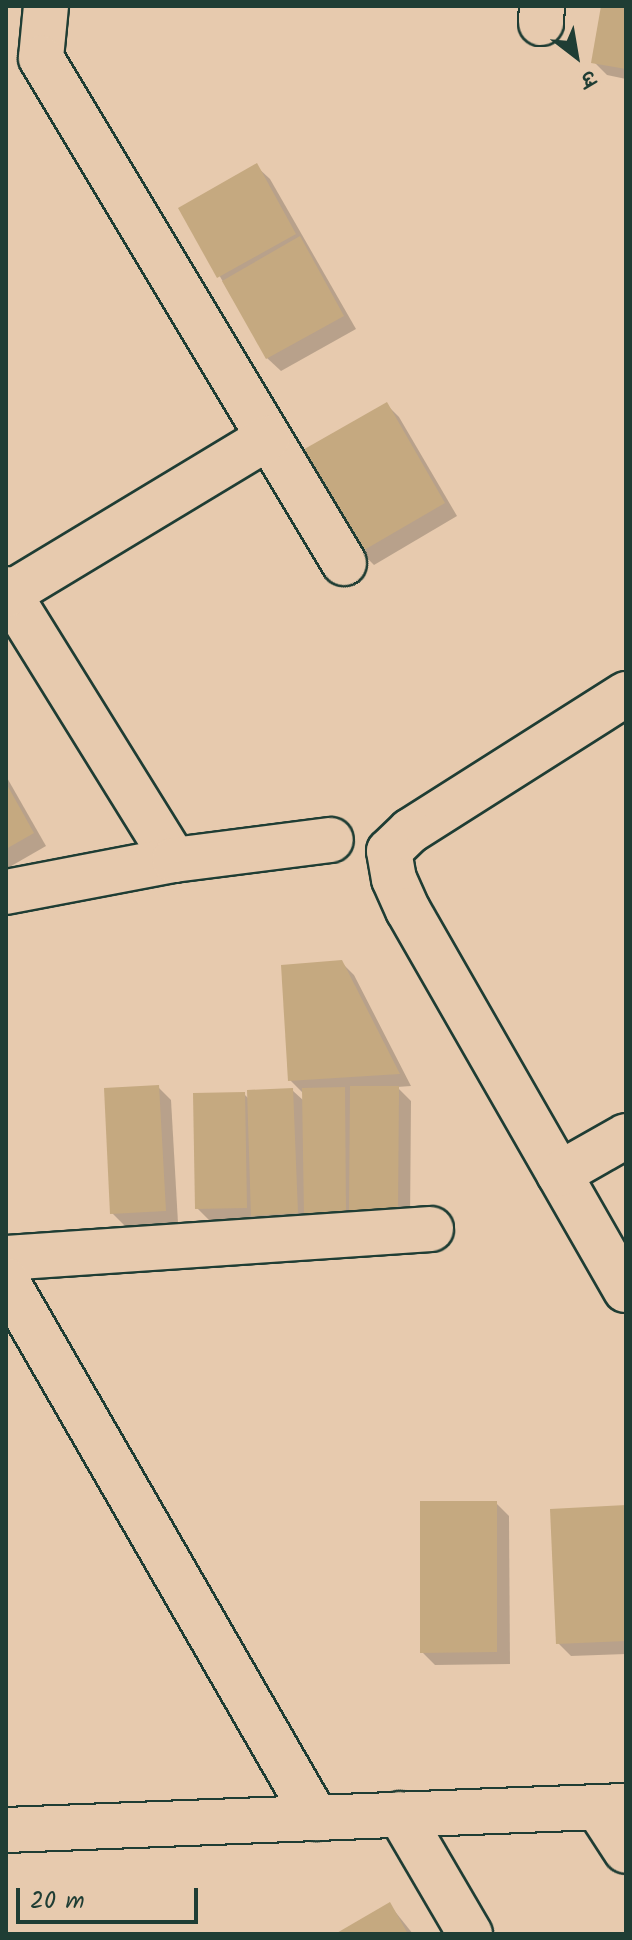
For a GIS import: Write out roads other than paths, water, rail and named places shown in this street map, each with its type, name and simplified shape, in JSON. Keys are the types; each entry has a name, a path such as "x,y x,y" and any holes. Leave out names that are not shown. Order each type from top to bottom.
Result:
{"street":[{"path":"46,6 24,56 268,438 344,563"},
{"path":"174,860 7,591 268,438"},
{"path":"626,694 410,831 389,851 394,879 408,910 626,1290"},
{"path":"6,892 174,860 331,840"},
{"path":"559,1174 626,1136"},
{"path":"6,1258 431,1229"},
{"path":"6,1280 316,1818"},
{"path":"6,1830 612,1807 626,1851"},
{"path":"400,1814 470,1934"}]}
